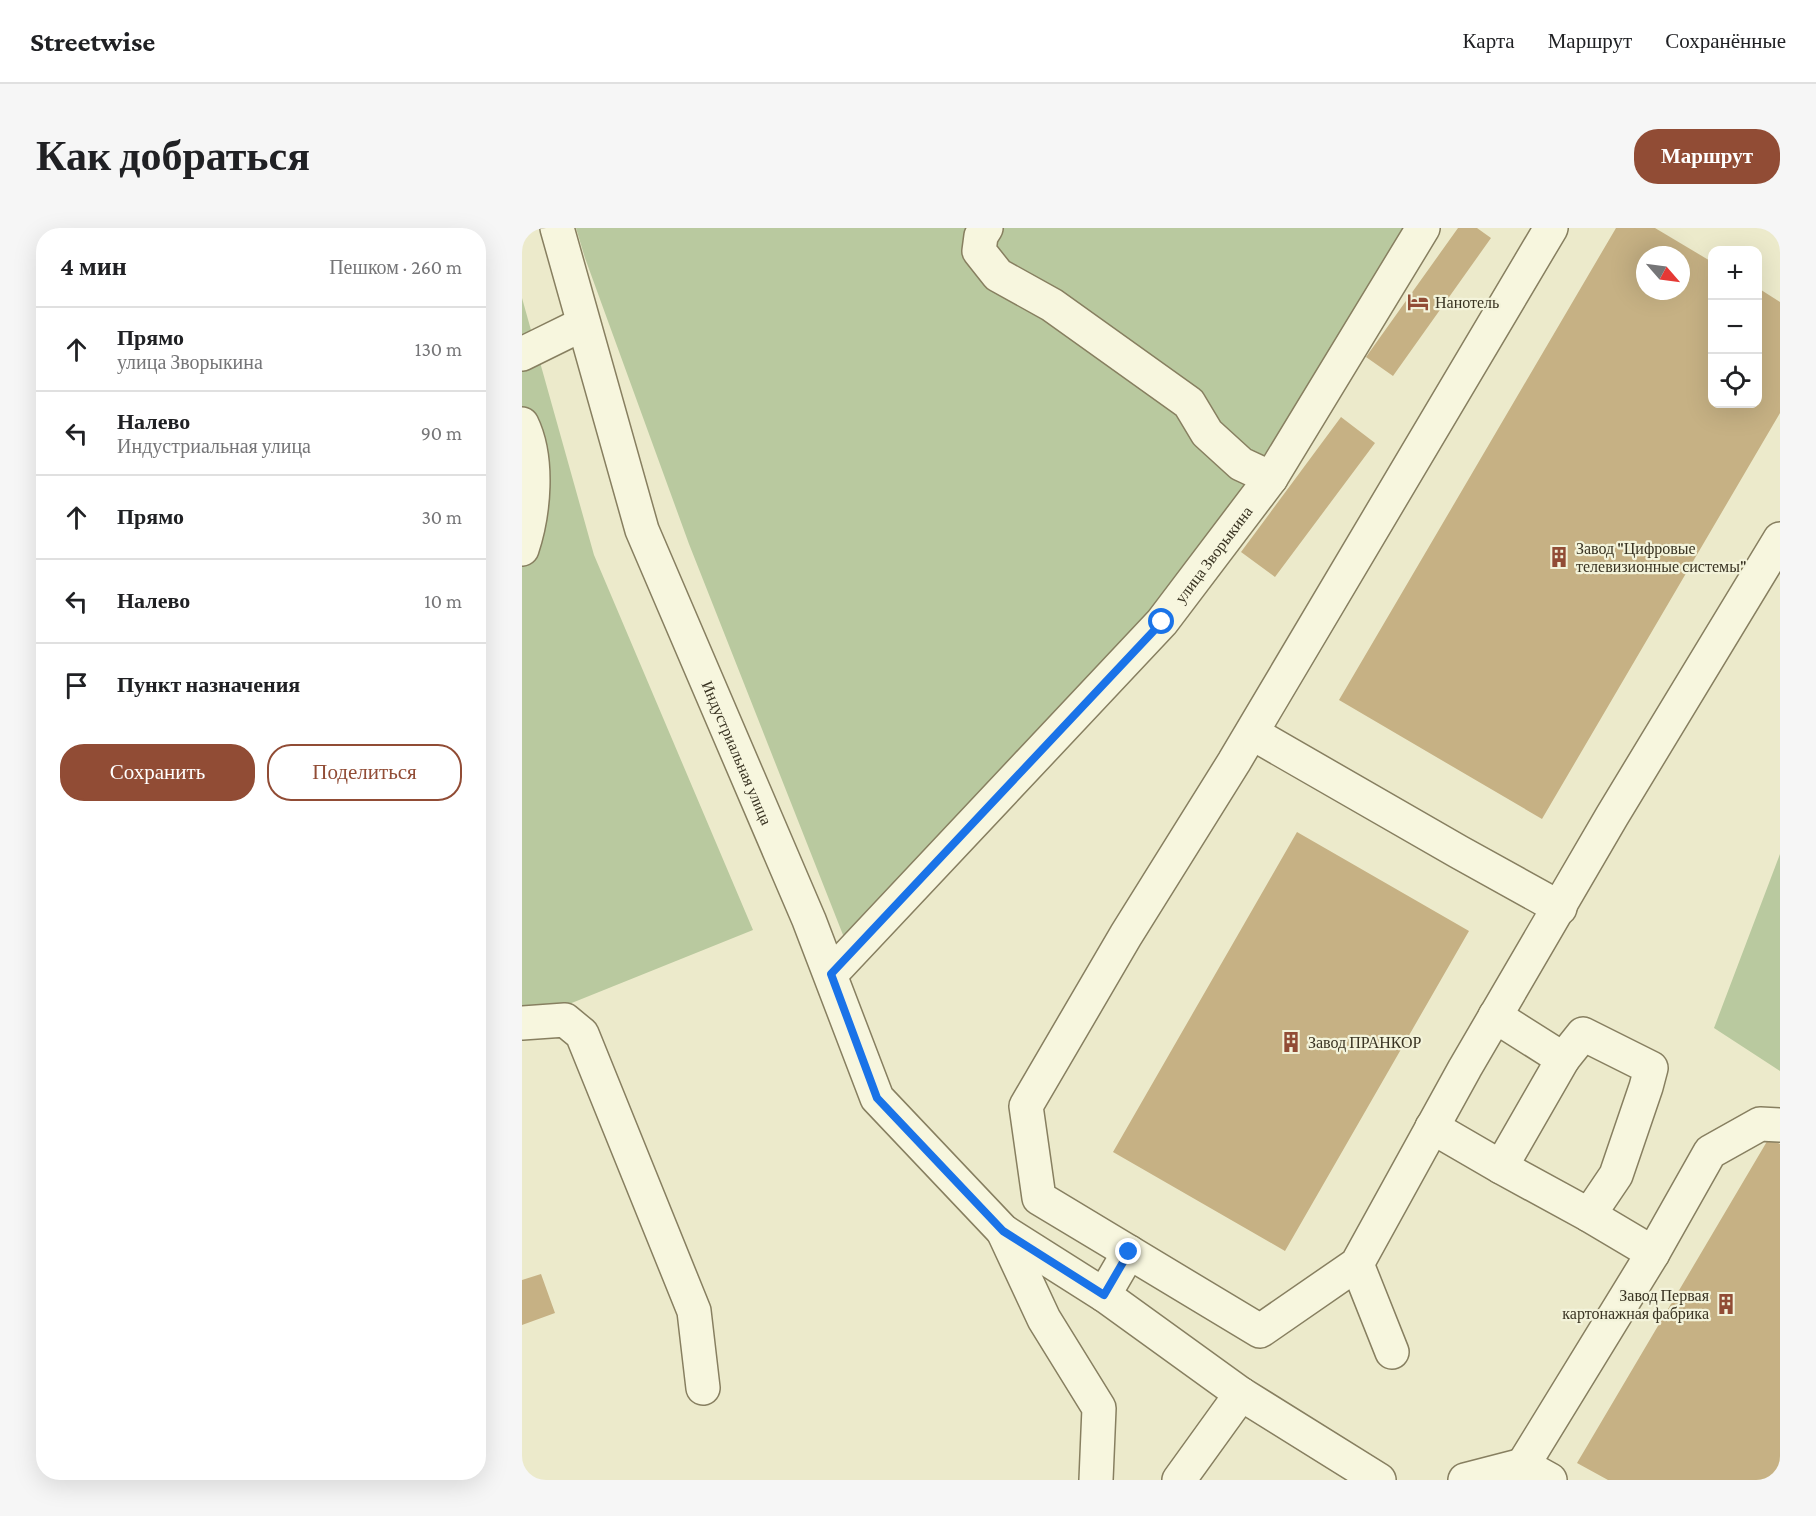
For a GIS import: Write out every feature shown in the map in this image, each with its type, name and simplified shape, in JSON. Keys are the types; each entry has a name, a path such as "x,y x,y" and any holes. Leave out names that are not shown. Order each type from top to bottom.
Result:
{"street":[{"name":"Индустриальная улица","path":"557,228 642,530 809,920 877,1098 1003,1231"},
{"path":"986,228 981,236 979,251 998,275 1052,305 1189,403 1207,433 1241,464 1271,478"},
{"name":"улица Зворыкина","path":"831,974 1162,622 1271,478 1423,228"},
{"path":"1551,228 1252,733 1126,935 1026,1106 1039,1198 1260,1330 1357,1264 1496,1016 1688,689 1780,539"},
{"path":"522,354 583,324"},
{"path":"522,424 528,436 533,471 530,522 522,549"},
{"path":"1252,733 1560,908"},
{"path":"1496,1016 1563,1059"},
{"path":"522,1023 565,1020 582,1034 694,1311 703,1388"},
{"path":"1501,1167 1563,1059 1583,1034 1651,1068 1616,1175 1589,1215"},
{"path":"1465,1480 1537,1473 1653,1253 1710,1152 1760,1124 1780,1125"},
{"path":"1432,1127 1653,1253"},
{"path":"1003,1231 1104,1295 1241,1394 1379,1480"},
{"path":"1003,1231 1044,1319 1099,1408 1096,1480"},
{"path":"1104,1295 1129,1252"},
{"path":"1357,1264 1392,1352"},
{"path":"1179,1480 1241,1394"}],"green space":[{"path":"576,228 1416,228 1160,611 847,945 689,544"},
{"path":"522,298 594,555 753,930 522,1023"},
{"path":"1780,854 1780,1071 1714,1028"}],"building":[{"path":"1458,228 1477,228 1491,238 1393,376 1366,357"},
{"name":"Завод \"Цифровые телевизионные системы\"","path":"1616,228 1655,228 1685,246 1636,246 1636,300 1690,300 1690,249 1708,260 1708,408 1762,408 1762,291 1780,302 1780,413 1542,819 1339,700"},
{"path":"1341,417 1375,443 1275,577 1241,552"},
{"name":"Завод ПРАНКОР","path":"1297,832 1469,931 1285,1251 1113,1152"},
{"name":"Завод Первая картонажная фабрика","path":"1769,1138 1780,1144 1780,1480 1608,1480 1577,1463"},
{"path":"541,1274 555,1313 522,1325 522,1280"}],"place":[{"name":"Нанотель","path":"1418,302"},
{"name":"Завод \"Цифровые телевизионные системы\"","path":"1559,557"},
{"name":"Завод ПРАНКОР","path":"1291,1042"},
{"name":"Завод Первая картонажная фабрика","path":"1726,1304"}],"route":[{"path":"1129,1252 1104,1295 1003,1231 877,1098 831,974 1162,622"}]}
